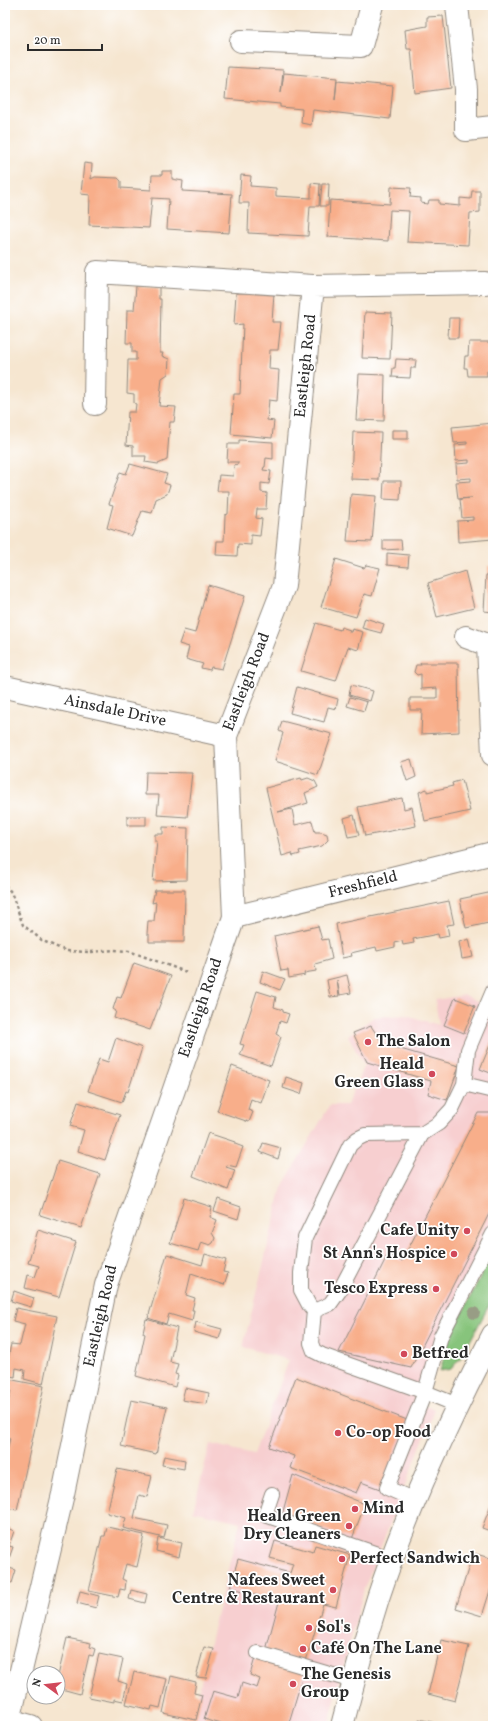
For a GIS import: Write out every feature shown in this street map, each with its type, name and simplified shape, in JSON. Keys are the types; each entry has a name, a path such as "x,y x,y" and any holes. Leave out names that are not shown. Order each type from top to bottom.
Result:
{"street":[{"path":"241,41 361,46 372,5"},
{"path":"458,5 466,89 466,130 493,127"},
{"path":"95,404 98,272 314,286 485,283"},
{"name":"Eastleigh Road","path":"7,1720 63,1494 106,1285 234,917 226,736 284,586 314,286"},
{"path":"466,637 488,645 493,755"},
{"name":"Ainsdale Drive","path":"5,687 226,736"},
{"name":"Freshfield","path":"234,917 493,852"},
{"path":"342,1726 353,1681 378,1598 392,1559 415,1500 457,1406 493,1335"},
{"path":"7,1720 31,1726"}],"lane":[{"path":"314,1311 330,1304 340,1290 422,1134 439,1123 452,1109 464,1084 468,1050 493,991"},
{"path":"464,1084 493,1091"},
{"path":"314,1311 308,1305 301,1290 301,1273 305,1238 350,1145 356,1139 365,1135 422,1134"},
{"path":"415,1500 386,1488 425,1392 441,1336 493,1234"},
{"path":"314,1311 311,1343 314,1350 322,1355 425,1392 457,1406"},
{"path":"272,1494 264,1515 392,1559"},
{"path":"258,1653 353,1681"}],"path":[{"path":"5,885 11,892 22,925 43,941 66,950 90,952 114,950 129,951 211,980"}],"shaded area":[{"path":"493,975 493,1243 415,1402 435,1410 364,1589 328,1726 191,1726 214,1625 240,1522 193,1511 210,1444 254,1454 289,1360 243,1347 282,1187 330,1105 347,1105 364,1065 348,1036 374,1017 406,1015 439,1025 435,1000 465,995 481,1003"}],"green space":[{"path":"493,1251 493,1298 462,1356 451,1369 440,1371 449,1340"}],"building":[{"path":"443,16 451,88 415,93 411,49 407,49 405,30 427,26 427,17"},
{"path":"228,67 283,70 281,93 284,73 337,78 335,100 337,81 393,86 390,119 313,110 311,125 301,123 302,109 280,107 280,104 225,99"},
{"path":"84,163 92,164 91,179 95,177 118,178 121,181 121,188 151,190 152,175 162,175 162,171 172,171 172,179 183,181 182,191 232,194 229,233 167,229 169,199 152,198 149,228 89,225 90,195 81,194"},
{"path":"241,175 251,176 250,186 276,188 276,196 311,198 311,183 320,184 319,206 310,206 308,236 248,233 249,203 239,203"},
{"path":"322,184 329,184 328,206 320,206"},
{"path":"391,187 411,188 410,197 421,198 421,203 428,204 429,200 439,200 439,204 460,206 460,198 471,199 472,191 480,191 480,212 470,213 468,245 407,242 409,211 390,210 388,241 328,237 330,200 390,204"},
{"path":"136,286 159,287 159,299 161,299 160,353 163,353 162,356 169,359 168,374 162,378 159,406 176,407 174,422 170,422 167,460 158,464 145,462 146,456 133,456 133,446 126,445 128,412 135,412 136,404 134,403 134,394 127,393 128,360 136,360 136,352 132,352 132,343 126,343 127,310 134,310"},
{"path":"236,293 274,293 272,322 281,322 278,350 270,350 269,369 279,370 277,401 269,400 267,420 274,421 272,438 231,434 234,394 240,394 243,324 234,325"},
{"path":"365,312 392,313 390,359 362,358"},
{"path":"449,318 459,318 458,338 448,338"},
{"path":"469,342 493,342 493,371 487,371 487,376 468,376 467,368 464,368 465,356 468,356"},
{"path":"396,359 416,360 415,368 411,368 410,378 392,377"},
{"path":"359,374 385,375 384,421 356,420"},
{"path":"493,423 493,539 458,542 457,521 473,520 473,517 462,518 460,499 472,498 458,499 456,482 471,481 471,478 457,479 456,464 469,463 469,460 456,461 455,445 467,444 467,442 454,443 452,427"},
{"path":"392,430 408,430 408,439 392,439"},
{"path":"353,432 381,433 379,480 351,479"},
{"path":"239,440 273,442 273,459 266,458 265,467 263,470 271,471 269,484 261,483 261,492 267,493 266,509 257,509 256,518 262,519 260,536 251,535 251,545 238,544 237,556 216,555 217,541 224,541 225,515 228,514 229,491 217,491 219,475 233,476 234,465 238,464 238,462 227,462 228,444 239,444"},
{"path":"130,464 167,474 164,483 170,485 167,494 156,499 152,513 142,511 132,536 107,528 113,505 109,504 120,472 126,474"},
{"path":"384,481 401,481 400,500 383,499"},
{"path":"351,494 376,496 372,542 347,541"},
{"path":"383,540 401,540 402,549 383,550"},
{"path":"387,553 409,555 408,567 387,565"},
{"path":"336,559 364,568 366,565 380,568 372,596 364,594 356,617 321,607"},
{"path":"488,566 493,566 493,612 484,611"},
{"path":"465,571 474,608 437,617 428,583"},
{"path":"208,585 245,596 222,669 211,667 210,670 201,668 203,664 186,659 189,647 179,644 184,630 195,633"},
{"path":"365,618 384,624 381,633 362,628"},
{"path":"316,623 340,630 341,627 350,630 349,632 351,632 352,629 363,632 358,650 348,647 336,681 301,671"},
{"path":"420,663 458,663 459,732 421,734 422,710 410,710 410,698 437,698 437,688 421,689 421,674 417,675 414,672 416,665 421,665"},
{"path":"351,685 373,691 370,701 349,695"},
{"path":"297,687 338,699 336,709 328,707 324,722 290,713"},
{"path":"350,697 367,702 364,711 347,706"},
{"path":"282,721 332,734 318,775 275,761 283,733 279,731"},
{"path":"411,759 416,777 407,781 401,762"},
{"path":"146,772 192,773 187,817 157,815 159,795 145,795"},
{"path":"301,778 302,780 308,778 315,781 318,787 305,793 308,803 278,812 292,809 295,825 312,821 315,832 327,834 328,840 322,846 299,851 300,854 293,856 292,853 282,856 266,788"},
{"path":"462,780 470,811 425,821 419,792 427,789 427,792 453,786 452,783"},
{"path":"402,798 404,809 412,807 416,826 365,836 358,807"},
{"path":"354,815 359,835 348,837 344,818"},
{"path":"127,816 146,816 146,825 127,825"},
{"path":"163,827 188,828 187,880 153,881 157,841 155,841 155,834 163,834"},
{"path":"155,890 185,890 184,942 149,942 149,934 147,934 148,921 154,921 156,902 152,903"},
{"path":"493,892 493,922 466,928 460,899"},
{"path":"449,901 454,924 447,925 449,936 439,938 438,934 413,939 414,943 403,945 402,941 395,943 395,947 377,951 376,947 351,953 352,956 342,958 336,924"},
{"path":"318,926 322,940 328,939 332,959 315,964 316,971 289,978 288,970 281,971 274,936"},
{"path":"469,939 473,957 462,959 459,942"},
{"path":"134,963 171,976 150,1030 114,1018 116,1011 113,1009 117,997 121,998"},
{"path":"263,971 285,979 280,990 260,982"},
{"path":"347,975 351,993 340,995 337,980 339,996 330,997 327,980"},
{"path":"257,991 276,997 274,1007 289,1014 286,1023 280,1021 276,1034 281,1037 271,1066 240,1055 244,1045 240,1044"},
{"path":"455,998 475,1006 464,1033 444,1025"},
{"path":"371,1026 383,1044 459,1066 447,1100 428,1094 431,1081 367,1062 353,1033"},
{"path":"116,1038 142,1048 128,1092 126,1091 122,1102 88,1091 99,1059 108,1062"},
{"path":"493,1038 493,1074 480,1069"},
{"path":"232,1066 269,1080 261,1103 251,1099 248,1110 253,1112 249,1122 217,1111"},
{"path":"286,1077 304,1083 301,1094 283,1088"},
{"path":"78,1102 120,1115 105,1160 78,1151 84,1130 70,1126"},
{"path":"478,1113 493,1113 493,1206 411,1368 339,1352 388,1254 402,1261"},
{"path":"208,1133 235,1142 235,1144 243,1147 236,1167 227,1165 226,1167 235,1170 228,1190 193,1176"},
{"path":"263,1143 281,1148 278,1159 260,1152"},
{"path":"58,1161 100,1174 81,1228 40,1215"},
{"path":"184,1198 212,1207 210,1217 217,1220 212,1233 215,1238 213,1243 210,1245 201,1242 198,1251 170,1243"},
{"path":"218,1199 241,1207 238,1219 214,1211"},
{"path":"38,1230 76,1242 59,1297 25,1288 28,1275 35,1277 39,1266 28,1263"},
{"path":"167,1254 202,1265 205,1254 226,1260 223,1272 228,1273 224,1285 191,1274 186,1295 195,1298 192,1310 194,1310 192,1321 169,1314 166,1324 148,1318"},
{"path":"14,1291 34,1298 31,1307 11,1301"},
{"path":"16,1308 57,1316 43,1384 24,1379 25,1370 16,1368 15,1377 5,1375 11,1344 20,1345 25,1324 13,1321"},
{"path":"146,1319 177,1328 170,1362 178,1364 175,1374 178,1375 175,1387 136,1376 145,1334 143,1333"},
{"path":"196,1322 222,1329 219,1339 194,1332"},
{"name":"Co-op Food","path":"296,1377 407,1420 380,1489 361,1482 356,1493 290,1468 294,1456 269,1447"},
{"path":"8,1379 44,1386 17,1510 5,1508 5,1460 10,1438 5,1437 5,1414 11,1390 6,1389"},
{"path":"185,1388 209,1393 207,1404 182,1400"},
{"path":"131,1400 167,1407 156,1454 121,1446"},
{"path":"164,1456 185,1460 184,1469 162,1465"},
{"path":"117,1469 152,1476 147,1497 139,1495 134,1518 167,1525 164,1538 123,1528 126,1518 107,1513"},
{"path":"293,1475 365,1504 352,1539 282,1515"},
{"path":"493,1499 493,1532 482,1528"},
{"path":"5,1527 14,1531 9,1546 13,1547 6,1567 5,1566"},
{"path":"107,1527 144,1535 137,1567 126,1564 122,1579 126,1581 125,1590 120,1589 118,1597 89,1591 102,1536 105,1536"},
{"path":"158,1538 182,1543 179,1557 156,1551"},
{"path":"275,1541 313,1552 315,1545 350,1555 336,1607 323,1604 306,1661 266,1650 279,1602 230,1587 238,1559 290,1573 293,1564 270,1558"},
{"path":"473,1553 493,1559 493,1581 482,1616 456,1608"},
{"path":"5,1567 16,1570 12,1583 5,1581"},
{"path":"131,1590 147,1594 145,1603 129,1599"},
{"path":"80,1591 99,1596 96,1608 77,1603"},
{"path":"67,1638 91,1643 90,1647 95,1649 93,1656 89,1655 80,1694 66,1690 66,1665 61,1665"},
{"path":"441,1640 469,1646 455,1701 428,1694"},
{"path":"204,1647 214,1649 206,1678 196,1677"},
{"path":"99,1654 123,1659 118,1681 127,1684 123,1701 114,1699 114,1702 89,1697"},
{"path":"255,1658 304,1672 288,1726 228,1726 204,1719 213,1691 238,1698 242,1683 257,1688 260,1679 250,1675"},
{"path":"134,1672 167,1679 160,1708 152,1706 151,1710 126,1704"},
{"path":"171,1676 196,1682 194,1693 202,1695 196,1720 163,1713"},
{"path":"419,1719 444,1725 444,1726 418,1726"}],"place":[{"name":"The Salon","path":"368,1042"},
{"name":"Heald Green Glass","path":"432,1074"},
{"name":"Cafe Unity","path":"467,1231"},
{"name":"St Ann's Hospice","path":"454,1254"},
{"name":"Tesco Express","path":"436,1289"},
{"name":"Betfred","path":"404,1354"},
{"name":"Co-op Food","path":"338,1433"},
{"name":"Mind","path":"355,1509"},
{"name":"Heald Green Dry Cleaners","path":"349,1526"},
{"name":"Perfect Sandwich","path":"342,1559"},
{"name":"Nafees Sweet Centre & Restaurant","path":"333,1590"},
{"name":"Sol's","path":"309,1628"},
{"name":"Café On The Lane","path":"303,1649"},
{"name":"The Genesis Group","path":"293,1684"}]}
